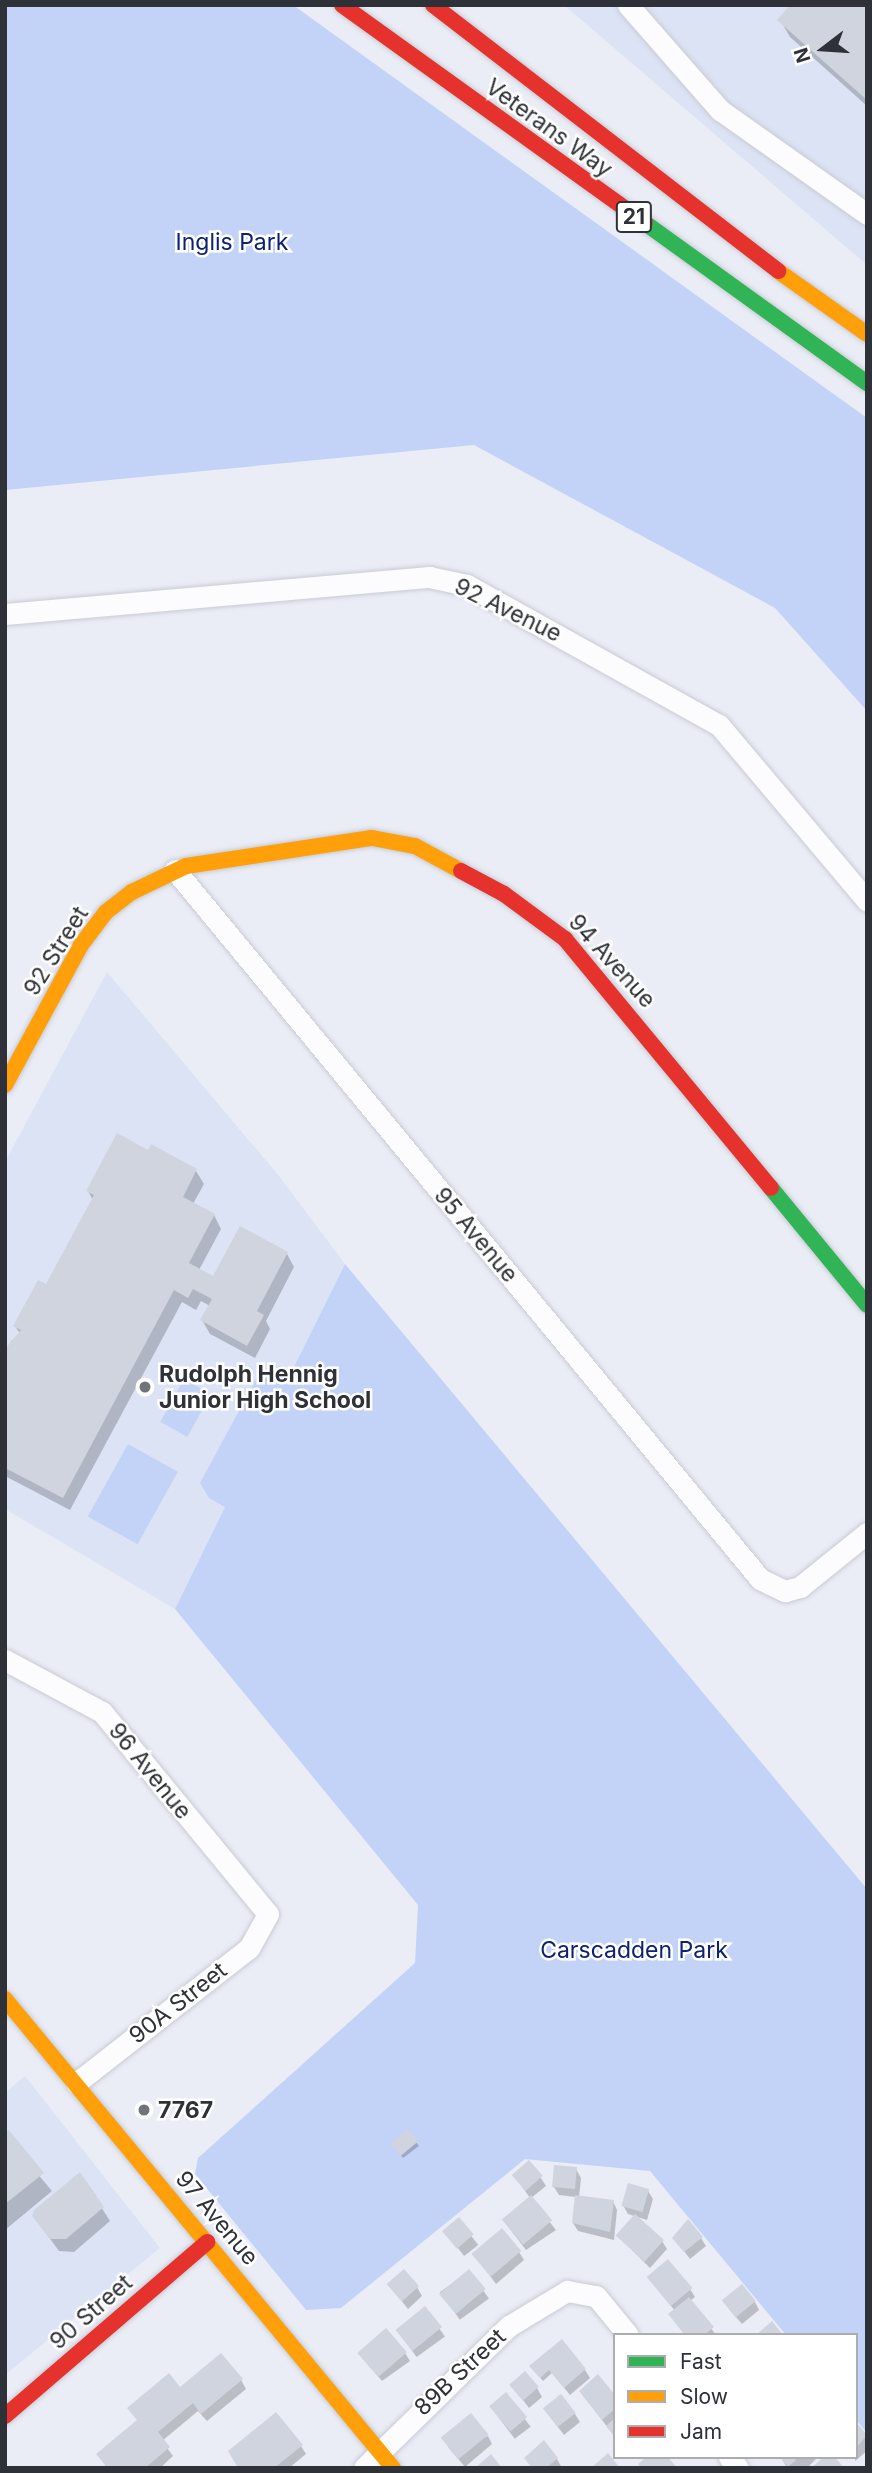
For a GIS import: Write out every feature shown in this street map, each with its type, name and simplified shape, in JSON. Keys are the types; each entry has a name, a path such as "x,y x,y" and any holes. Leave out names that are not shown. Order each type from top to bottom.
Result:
{"street":[{"name":"Veterans Way","path":"342,5 867,383"},
{"path":"628,5 720,110 867,214"},
{"name":"Veterans Way","path":"432,6 747,249 867,334"},
{"name":"92 Avenue","path":"5,614 429,577 467,585 719,725 867,901"},
{"name":"94 Avenue","path":"174,870 384,838 415,846 524,906 585,960 867,1305"},
{"name":"92 Street","path":"8,1073 95,925 132,892 174,870"},
{"name":"95 Avenue","path":"174,870 760,1579 785,1591 810,1581 867,1533"},
{"name":"96 Avenue","path":"5,1660 102,1712 268,1914"},
{"name":"90A Street","path":"76,2083 249,1948 268,1914"},
{"name":"97 Avenue","path":"5,1999 393,2468"},
{"name":"90 Street","path":"5,2416 207,2242"},
{"name":"89B Street","path":"364,2468 377,2449 509,2326 567,2291 596,2296 626,2333"}],"shaded area":[{"path":"564,5 867,5 867,265"},
{"name":"Rudolph Hennig Junior High School","path":"107,972 279,1176 345,1264 175,1609 5,1509 5,1162"},
{"path":"25,2076 160,2248 5,2375 5,2093"}],"green space":[{"name":"Inglis Park","path":"5,5 293,5 867,418 867,711 775,608 474,445 5,490"},
{"name":"Carscadden Park","path":"345,1264 867,1889 867,2433 858,2422 858,2333 784,2333 650,2171 525,2159 341,2308 306,2310 195,2174 198,2158 415,1963 418,1905 175,1609 225,1507 209,1498 200,1483 261,1370 280,1366 292,1371"},
{"path":"184,1379 211,1394 187,1437 160,1422"},
{"path":"128,1444 178,1472 138,1544 88,1517"}],"building":[{"path":"790,5 867,5 867,100 777,20"},
{"name":"Rudolph Hennig Junior High School","path":"117,1133 148,1150 151,1144 197,1169 183,1197 215,1214 189,1263 213,1276 240,1226 288,1252 257,1311 264,1315 247,1346 200,1320 212,1299 193,1289 188,1298 174,1290 63,1498 5,1468 5,1349 21,1330 13,1326 38,1280 46,1284 94,1195 86,1191"},
{"path":"408,2129 418,2141 401,2156 390,2144"},
{"path":"9,2130 44,2173 5,2204 5,2133"},
{"path":"529,2160 543,2176 525,2191 512,2175"},
{"path":"554,2165 577,2167 575,2189 552,2187"},
{"path":"80,2172 104,2207 66,2239 50,2239 32,2216 34,2210"},
{"path":"628,2183 649,2189 643,2212 621,2206"},
{"path":"531,2195 552,2220 523,2245 502,2219"},
{"path":"575,2195 614,2200 610,2232 572,2223"},
{"path":"635,2214 664,2240 645,2262 616,2236"},
{"path":"459,2217 474,2235 457,2249 442,2231"},
{"path":"688,2219 703,2237 684,2252 672,2238"},
{"path":"502,2228 521,2251 491,2277 471,2254"},
{"path":"668,2259 692,2288 671,2306 647,2277"},
{"path":"404,2269 419,2286 402,2301 387,2284"},
{"path":"469,2269 486,2289 456,2314 439,2294"},
{"path":"742,2284 756,2301 736,2317 722,2300"},
{"path":"689,2297 714,2327 706,2333 683,2333 668,2314"},
{"path":"425,2306 442,2327 412,2351 395,2330"},
{"path":"772,2321 781,2333 758,2333"},
{"path":"386,2328 407,2352 378,2377 357,2353"},
{"path":"562,2339 586,2369 564,2388 549,2370 540,2378 529,2366"},
{"path":"221,2353 243,2379 201,2414 193,2403 158,2432 170,2447 145,2468 108,2468 96,2454 137,2420 127,2408 169,2373 180,2387"},
{"path":"525,2371 539,2387 523,2401 509,2385"},
{"path":"598,2374 613,2393 613,2411 602,2420 579,2391"},
{"path":"506,2392 527,2417 510,2431 489,2406"},
{"path":"561,2394 576,2413 558,2427 543,2408"},
{"path":"276,2412 303,2445 274,2468 238,2468 228,2451"},
{"path":"471,2413 489,2435 458,2459 441,2438"},
{"path":"613,2420 613,2435 606,2426"},
{"path":"858,2424 867,2435 858,2446"},
{"path":"544,2440 558,2458 546,2468 532,2468 524,2458"},
{"path":"608,2453 620,2468 591,2468"},
{"path":"491,2454 502,2468 475,2468"},
{"path":"644,2459 670,2459 677,2468 641,2468 638,2464"},
{"path":"782,2459 797,2459 788,2467"},
{"path":"822,2459 837,2459 844,2468 811,2468"}],"traffic: fast":[{"path":"645,223 867,383"},
{"path":"771,1188 867,1305"}],"traffic: slow":[{"path":"778,271 867,334"},
{"path":"5,1085 81,945 106,912 132,892 186,866 372,838 415,846 461,871"},
{"path":"5,1999 393,2468"}],"traffic: jam":[{"path":"342,5 645,223"},
{"path":"433,5 778,271"},
{"path":"461,871 504,894 565,939 771,1188"},
{"path":"5,2416 207,2242"}],"place":[{"name":"Rudolph Hennig Junior High School","path":"145,1387"},
{"name":"7767","path":"144,2110"}]}
